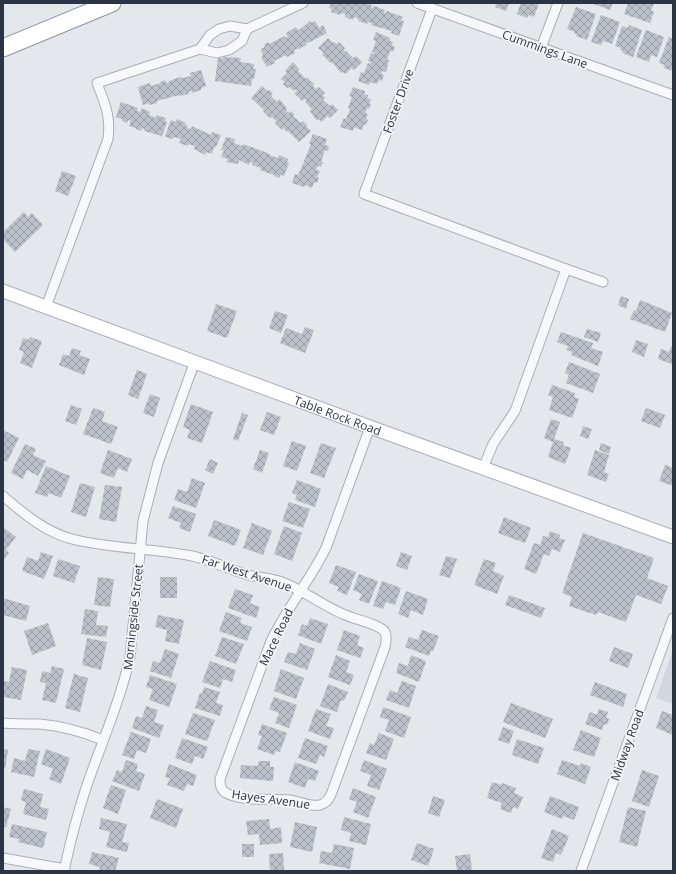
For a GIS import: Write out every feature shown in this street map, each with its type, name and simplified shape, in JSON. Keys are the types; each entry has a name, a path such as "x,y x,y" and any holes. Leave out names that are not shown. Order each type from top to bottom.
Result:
{"highway":[{"path":"3,48 112,3"}],"main road":[{"name":"Table Rock Road","path":"3,291 673,537"}],"street":[{"path":"200,49 210,35 219,29 230,26 247,30 303,3"},
{"name":"Cummings Lane","path":"417,3 673,95"},
{"path":"541,48 558,3"},
{"name":"Foster Drive","path":"432,9 364,194 566,269"},
{"path":"46,307 108,138 110,125 108,111 97,83 200,49 217,52 229,50 242,41 247,30"},
{"path":"483,468 493,444 515,411 566,269 603,282"},
{"name":"Morningside Street","path":"64,870 74,828 86,788 126,678 130,657 143,521 158,463 195,361"},
{"name":"Mace Road","path":"220,785 222,772 264,658 279,624 318,564 326,548 370,427"},
{"name":"Far West Avenue","path":"3,496 24,514 40,524 71,539 191,556 213,561 249,575 281,582 341,613 379,628 385,632 385,647 330,798 326,802"},
{"name":"Midway Road","path":"581,871 673,618"},
{"path":"3,723 40,724 62,727 104,740"},
{"name":"Hayes Avenue","path":"220,785 223,791 239,797 290,800 314,805 320,805 326,802"},
{"path":"3,858 64,870"}],"shaded area":[{"path":"673,650 673,704 656,698"}],"building":[{"path":"331,3 365,3 372,5 371,8 374,6 385,10 384,13 387,11 403,17 401,20 404,21 399,36 391,33 392,31 371,25 372,23 368,22 367,24 358,21 359,19 354,17 353,20 345,17 345,14 341,13 340,15 331,12 332,9 329,8"},
{"path":"494,3 509,3 506,11 495,7 496,4"},
{"path":"521,3 539,3 534,17 528,15 527,18 517,14"},
{"path":"591,3 613,3 610,10"},
{"path":"628,3 654,4 651,11 654,12 650,23 624,14"},
{"path":"576,7 596,14 587,40 576,36 577,34 574,33 575,32 567,29"},
{"path":"601,15 620,22 612,44 603,41 601,45 591,42"},
{"path":"310,21 312,23 315,21 319,28 323,25 327,33 308,43 307,42 307,45 299,49 297,47 297,49 294,50 295,53 287,57 286,55 274,61 275,63 267,67 261,57 263,56 261,49 265,47 264,45 285,36 286,38 288,37 286,33 296,27 298,30 300,29"},
{"path":"629,25 642,30 633,57 622,53 623,51 620,50 621,48 615,46 622,26 628,28"},
{"path":"646,30 664,37 657,57 651,55 649,62 636,57"},
{"path":"376,32 390,38 390,41 393,42 392,46 395,47 393,52 390,51 387,60 389,60 386,72 383,71 381,74 384,75 382,81 379,80 377,84 370,82 369,85 358,81 361,72 364,73 368,63 370,64 371,62 368,61 371,53 375,53 372,52 376,41 373,40"},
{"path":"669,37 673,39 673,71 664,68 665,65 659,63"},
{"path":"328,38 333,43 334,42 337,44 339,42 345,48 343,51 346,51 353,58 356,56 362,62 354,70 351,68 346,74 343,72 341,73 332,62 331,63 322,55 324,53 318,48"},
{"path":"223,57 241,58 240,62 254,64 253,69 256,69 251,86 215,81 218,58 223,59"},
{"path":"293,62 299,69 298,71 314,84 313,86 316,89 319,87 325,93 323,95 325,98 323,100 330,106 332,104 338,110 330,118 327,116 322,122 319,119 317,121 310,111 312,109 305,102 307,101 305,99 302,101 294,93 297,91 295,89 294,91 289,87 287,88 283,84 285,82 281,79 287,73 285,71"},
{"path":"201,70 206,86 201,88 201,90 192,93 192,91 188,92 189,94 157,101 157,103 149,105 148,103 143,105 138,87 150,83 151,86 165,80 166,83 180,77 191,76 190,73"},
{"path":"262,86 267,91 269,90 273,93 271,96 277,102 279,99 283,103 288,113 291,111 294,114 293,116 301,123 303,121 311,131 299,142 288,131 287,132 283,128 282,130 275,123 276,121 272,117 270,118 251,98"},
{"path":"353,87 365,91 364,94 368,95 367,98 371,99 369,104 371,104 365,113 368,114 366,125 364,124 362,130 354,127 353,131 340,127 344,118 346,119 350,109 348,108 352,97 349,96"},
{"path":"121,102 138,108 137,111 140,112 142,108 150,112 149,115 156,118 157,115 166,118 165,121 167,122 162,136 144,131 145,129 142,128 141,131 136,129 129,126 131,121 128,120 127,123 116,117"},
{"path":"177,119 186,123 185,125 188,126 187,128 191,129 192,126 211,135 212,132 221,135 212,154 206,152 205,155 194,149 195,146 189,144 188,146 179,143 181,139 174,137 172,139 165,136 171,120 176,122"},
{"path":"313,134 327,139 325,145 329,146 328,151 325,150 321,167 318,166 316,170 320,171 317,177 319,178 317,183 314,182 312,188 305,185 304,187 292,183 295,174 298,175 303,164 311,144 309,144"},
{"path":"226,137 235,139 234,143 243,146 243,144 278,158 279,155 288,159 287,162 289,163 284,176 280,175 279,178 274,176 260,170 261,168 252,165 253,163 250,162 249,165 239,160 238,164 226,162 228,159 221,157 224,150 221,150"},
{"path":"62,171 76,176 68,196 55,191"},
{"path":"24,212 28,217 32,213 43,225 15,252 3,239 3,232"},
{"path":"621,296 629,299 626,309 618,305"},
{"path":"640,300 672,313 665,332 630,319 634,310 636,311"},
{"path":"216,304 237,311 227,338 207,331"},
{"path":"275,311 288,315 281,333 269,328"},
{"path":"305,327 314,330 305,353 280,343 286,328 302,334"},
{"path":"587,329 601,333 598,342 584,337"},
{"path":"561,332 593,343 591,348 603,352 598,366 571,355 572,352 566,350 568,346 557,342"},
{"path":"30,337 42,341 32,368 20,363 24,352 19,350 23,338 29,340"},
{"path":"636,340 648,344 644,357 632,352"},
{"path":"671,346 673,347 672,364 658,359 661,349 669,352"},
{"path":"72,348 81,351 79,355 90,359 84,375 59,365 63,354 69,356"},
{"path":"569,362 600,374 593,393 566,383 569,375 565,373"},
{"path":"137,370 147,374 138,399 128,395"},
{"path":"552,385 575,393 574,397 579,399 572,418 549,410 553,397 548,395"},
{"path":"150,394 160,398 154,417 143,413"},
{"path":"191,404 213,412 202,443 187,438 190,430 183,427"},
{"path":"71,405 82,409 76,425 65,421"},
{"path":"93,408 105,412 102,421 118,427 111,444 83,434"},
{"path":"646,408 665,415 660,428 641,421"},
{"path":"267,412 281,417 274,435 260,430"},
{"path":"242,413 248,415 238,441 233,439"},
{"path":"551,419 560,422 554,439 564,442 563,445 571,448 565,464 548,457 553,442 544,438"},
{"path":"583,426 592,429 588,439 580,436"},
{"path":"3,430 19,438 7,462 3,460"},
{"path":"292,441 306,446 297,471 283,466"},
{"path":"321,443 336,448 324,478 310,473"},
{"path":"601,443 611,447 609,454 599,450"},
{"path":"25,444 36,449 33,455 46,461 38,476 27,470 23,479 11,473"},
{"path":"108,450 132,459 127,472 118,468 114,478 100,473"},
{"path":"260,450 269,453 262,473 253,469"},
{"path":"595,450 609,455 604,472 609,474 606,482 587,475"},
{"path":"210,459 218,463 213,474 205,470"},
{"path":"665,465 673,468 673,486 659,481"},
{"path":"46,466 70,476 61,498 49,493 47,497 35,493"},
{"path":"192,478 205,483 196,508 174,500 178,489 187,492"},
{"path":"297,480 321,489 315,507 295,500 297,495 292,493"},
{"path":"80,483 95,487 86,517 71,512"},
{"path":"105,485 122,487 116,522 99,519"},
{"path":"289,502 310,509 303,528 282,521"},
{"path":"173,506 196,514 190,532 179,528 181,523 168,518"},
{"path":"504,517 531,528 525,543 498,533"},
{"path":"214,520 241,530 235,546 208,536"},
{"path":"252,523 272,531 263,555 243,548"},
{"path":"284,526 302,533 292,561 274,554"},
{"path":"4,528 16,537 6,550 9,553 3,561 3,529"},
{"path":"550,531 560,535 559,538 565,540 560,552 552,549 549,556 544,554 536,574 524,569 534,543 540,545 543,536 548,537"},
{"path":"583,533 654,558 647,578 668,586 661,604 636,595 626,622 598,612 596,615 569,606 572,597 562,593"},
{"path":"41,552 53,556 44,579 22,571 27,557 38,561"},
{"path":"401,552 412,556 407,570 396,566"},
{"path":"446,556 457,559 450,578 439,575"},
{"path":"58,559 80,566 74,583 53,576"},
{"path":"484,559 496,563 493,571 504,576 497,594 474,585"},
{"path":"336,565 356,572 347,595 337,591 339,587 329,583"},
{"path":"359,574 378,581 369,604 359,600 362,594 353,590"},
{"path":"98,577 114,579 110,607 94,605"},
{"path":"160,577 177,577 177,598 160,598"},
{"path":"382,581 401,588 395,605 386,602 383,609 373,606"},
{"path":"235,589 253,595 250,603 260,607 256,618 228,608"},
{"path":"406,591 428,599 423,615 411,610 408,618 398,614"},
{"path":"509,595 545,608 541,618 505,605"},
{"path":"3,598 30,606 26,621 3,615"},
{"path":"85,609 98,611 96,625 108,626 106,637 81,634"},
{"path":"226,612 242,618 240,623 252,627 247,641 219,631"},
{"path":"158,615 184,620 179,644 165,641 167,630 155,627"},
{"path":"310,618 328,624 321,644 298,635 302,624 307,626"},
{"path":"48,623 56,646 32,655 24,631"},
{"path":"344,630 360,636 357,645 364,648 360,658 337,650"},
{"path":"422,630 439,636 433,651 431,651 429,656 405,647 409,637 418,640"},
{"path":"222,637 244,644 236,664 215,656"},
{"path":"87,638 107,642 101,670 82,665"},
{"path":"300,643 315,649 307,670 284,662 288,652 296,654"},
{"path":"614,647 633,654 628,668 609,661"},
{"path":"165,649 179,654 171,678 150,671 153,661 160,663"},
{"path":"336,655 350,661 346,672 354,675 350,685 328,677"},
{"path":"411,655 426,661 419,682 396,673 399,663 408,666"},
{"path":"210,661 236,670 232,682 223,679 220,688 202,682"},
{"path":"52,666 64,669 56,703 42,700 46,683 40,682 42,671 50,673"},
{"path":"12,667 27,670 21,700 3,697 3,681 9,682"},
{"path":"281,669 304,678 296,699 274,691"},
{"path":"74,674 88,678 80,712 65,708"},
{"path":"150,675 177,684 169,707 149,700 153,689 146,687"},
{"path":"402,681 416,686 409,708 386,700 390,690 397,693"},
{"path":"595,682 627,694 623,707 590,695"},
{"path":"328,684 348,692 344,701 341,700 337,712 320,706"},
{"path":"204,687 220,692 216,703 223,705 220,716 195,708 200,693 202,694"},
{"path":"274,697 297,705 289,728 275,723 279,713 269,709"},
{"path":"511,703 553,719 545,738 503,722"},
{"path":"146,706 158,710 154,722 164,725 159,738 132,728 136,716 142,718"},
{"path":"383,707 411,717 404,738 385,731 389,720 380,717"},
{"path":"316,709 331,714 326,726 334,728 330,739 308,731"},
{"path":"599,709 608,712 606,718 609,719 607,725 604,724 602,730 585,724 590,712 597,715"},
{"path":"662,711 673,715 673,735 656,728"},
{"path":"193,713 215,720 207,741 185,734"},
{"path":"262,724 287,733 280,752 276,751 274,755 257,749 262,736 258,735"},
{"path":"503,727 514,731 509,744 498,740"},
{"path":"581,730 601,738 594,757 573,750"},
{"path":"131,732 151,739 146,753 137,750 134,759 122,755"},
{"path":"379,733 394,739 386,760 366,753 370,743 374,745"},
{"path":"182,738 208,747 203,759 195,756 192,764 175,758"},
{"path":"305,738 328,746 324,757 320,755 316,764 298,758"},
{"path":"517,739 544,748 538,764 512,755"},
{"path":"3,749 8,750 5,769 3,768"},
{"path":"28,749 40,751 34,777 11,772 14,758 25,761"},
{"path":"46,749 70,758 61,784 49,779 53,769 41,764"},
{"path":"126,760 138,764 136,771 145,774 139,791 112,781 117,770 122,772"},
{"path":"364,760 387,769 379,790 367,786 371,775 360,771"},
{"path":"562,760 580,766 581,763 591,767 585,784 557,774"},
{"path":"259,761 270,761 270,767 274,767 273,781 240,778 241,765 258,766"},
{"path":"295,762 319,771 315,781 308,779 305,788 288,782"},
{"path":"169,764 197,775 193,786 187,784 184,791 167,785 170,778 165,777"},
{"path":"642,770 659,776 649,807 632,801"},
{"path":"492,782 501,785 502,783 516,788 514,793 523,797 518,809 513,807 511,813 500,809 502,803 487,798"},
{"path":"111,785 126,790 118,814 103,808"},
{"path":"353,788 376,797 368,818 353,812 357,802 349,799"},
{"path":"24,789 43,794 40,807 49,809 46,820 23,814 26,802 21,800"},
{"path":"433,796 445,800 439,817 428,813"},
{"path":"550,796 579,807 574,820 563,816 562,819 544,812"},
{"path":"157,799 183,809 176,828 150,818"},
{"path":"3,807 11,809 6,827 3,827"},
{"path":"628,807 646,811 637,847 619,842"},
{"path":"344,817 371,824 366,845 349,841 351,833 341,830"},
{"path":"101,818 127,824 122,842 129,843 127,852 106,847 110,832 99,829"},
{"path":"269,819 270,829 281,827 282,843 260,845 259,834 248,835 246,821"},
{"path":"295,822 317,827 312,852 290,847"},
{"path":"12,824 47,832 43,848 18,842 19,839 9,837"},
{"path":"552,829 569,836 561,855 556,853 553,862 541,858"},
{"path":"417,843 434,849 428,866 411,860"},
{"path":"242,844 254,844 254,857 242,857"},
{"path":"334,844 354,848 350,869 319,863 321,851 332,853"},
{"path":"92,852 119,858 115,871 99,871 100,867 89,864"},
{"path":"283,853 284,871 270,871 269,854"},
{"path":"470,854 472,870 457,871 455,856"}]}
